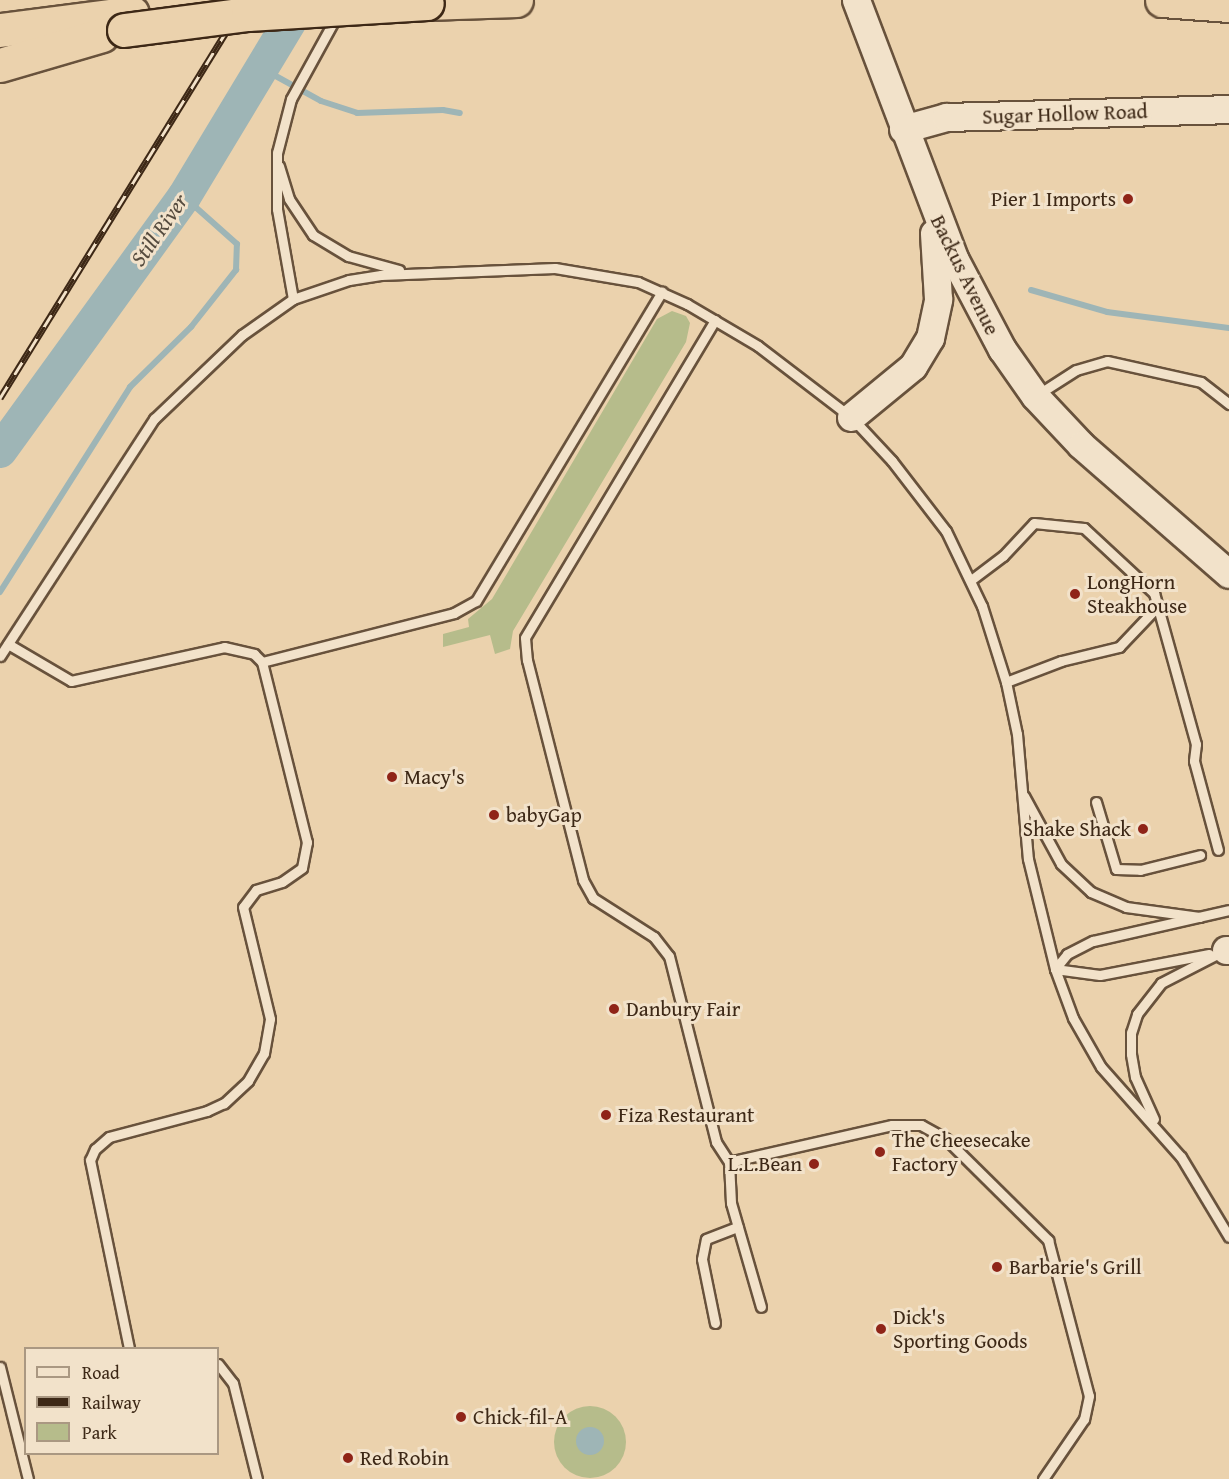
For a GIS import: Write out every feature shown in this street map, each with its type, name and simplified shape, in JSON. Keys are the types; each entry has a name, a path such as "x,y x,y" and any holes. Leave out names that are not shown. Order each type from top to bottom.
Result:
{"highway":[{"path":"0,30 427,3 516,0"},
{"path":"1162,0 1229,5"},
{"path":"0,65 128,22"}],"main road":[{"name":"Backus Avenue","path":"856,0 931,202 970,296 1035,396 1081,445 1229,574"},
{"name":"Sugar Hollow Road","path":"903,129 946,117 1229,109"},
{"path":"851,417 913,366 930,338 938,282 931,202"}],"lane":[{"path":"293,299 276,209 277,153 291,99 303,70 347,0"},
{"path":"277,153 289,199 313,235 348,256 413,272"},
{"path":"0,656 154,419 242,335 293,299 349,280 413,272 565,269 611,275 662,292 715,320 779,361 851,417 929,508 971,580 1006,682 1017,734 1028,859 1055,969 1086,1046 1161,1132 1199,1184 1229,1237"},
{"path":"262,662 454,613 476,601 662,292"},
{"path":"715,320 531,627 525,648 583,880 593,898 654,937 669,956 716,1142 729,1162 731,1203 761,1307"},
{"path":"1035,396 1076,370 1107,361 1201,382 1229,404"},
{"path":"971,580 1003,556 1034,523 1084,528 1154,593 1186,702 1196,744 1194,761 1218,850"},
{"path":"1006,682 1061,661 1119,647 1157,607"},
{"path":"8,644 71,681 224,646 245,650 262,662 307,842 307,856 294,876 256,890 243,908 270,1019 264,1053 248,1081 224,1104 109,1137 94,1149 90,1160 129,1347"},
{"path":"1022,790 1060,864 1091,892 1126,907 1199,917"},
{"path":"1096,802 1116,869 1140,870 1200,855"},
{"path":"1055,969 1067,954 1093,940 1229,910"},
{"path":"1055,969 1100,975 1228,950"},
{"path":"1161,1132 1144,1100 1131,1054 1131,1033 1137,1014 1161,983 1228,950"},
{"path":"729,1162 892,1125 921,1125 946,1139 1036,1227 1055,1256 1089,1396 1084,1419 1043,1479"},
{"path":"716,1323 702,1259 706,1239 738,1227"},
{"path":"219,1365 233,1383 257,1479"},
{"path":"0,1367 28,1479"}],"green space":[{"path":"672,311 686,316 690,323 686,342 513,631 510,649 495,654 490,635 443,647 443,634 469,627 468,619 492,599 657,319"},
{"path":"590,1406 604,1409 616,1416 623,1428 626,1442 623,1456 616,1468 604,1475 590,1478 576,1475 564,1468 557,1456 554,1442 557,1428 564,1416 576,1409"}],"water":[{"path":"590,1427 600,1431 604,1441 600,1451 590,1455 580,1451 576,1441 580,1431"}],"waterway":[{"name":"Still River","path":"0,451 184,197 303,0"},
{"path":"263,69 321,101 357,113 443,110 460,113"},
{"path":"0,592 130,387 191,327 236,270 237,244 184,197"},
{"path":"1031,290 1107,312 1229,328"}],"railway":[{"path":"0,398 246,0"}],"place":[{"name":"Pier 1 Imports","path":"1128,199"},
{"name":"LongHorn Steakhouse","path":"1075,594"},
{"name":"Macy's","path":"392,777"},
{"name":"babyGap","path":"494,815"},
{"name":"Shake Shack","path":"1143,829"},
{"name":"Danbury Fair","path":"614,1009"},
{"name":"Fiza Restaurant","path":"606,1115"},
{"name":"The Cheesecake Factory","path":"880,1152"},
{"name":"L.L.Bean","path":"814,1164"},
{"name":"Barbarie's Grill","path":"997,1267"},
{"name":"Dick's Sporting Goods","path":"881,1329"},
{"name":"Chick-fil-A","path":"461,1417"},
{"name":"Red Robin","path":"348,1458"}]}
